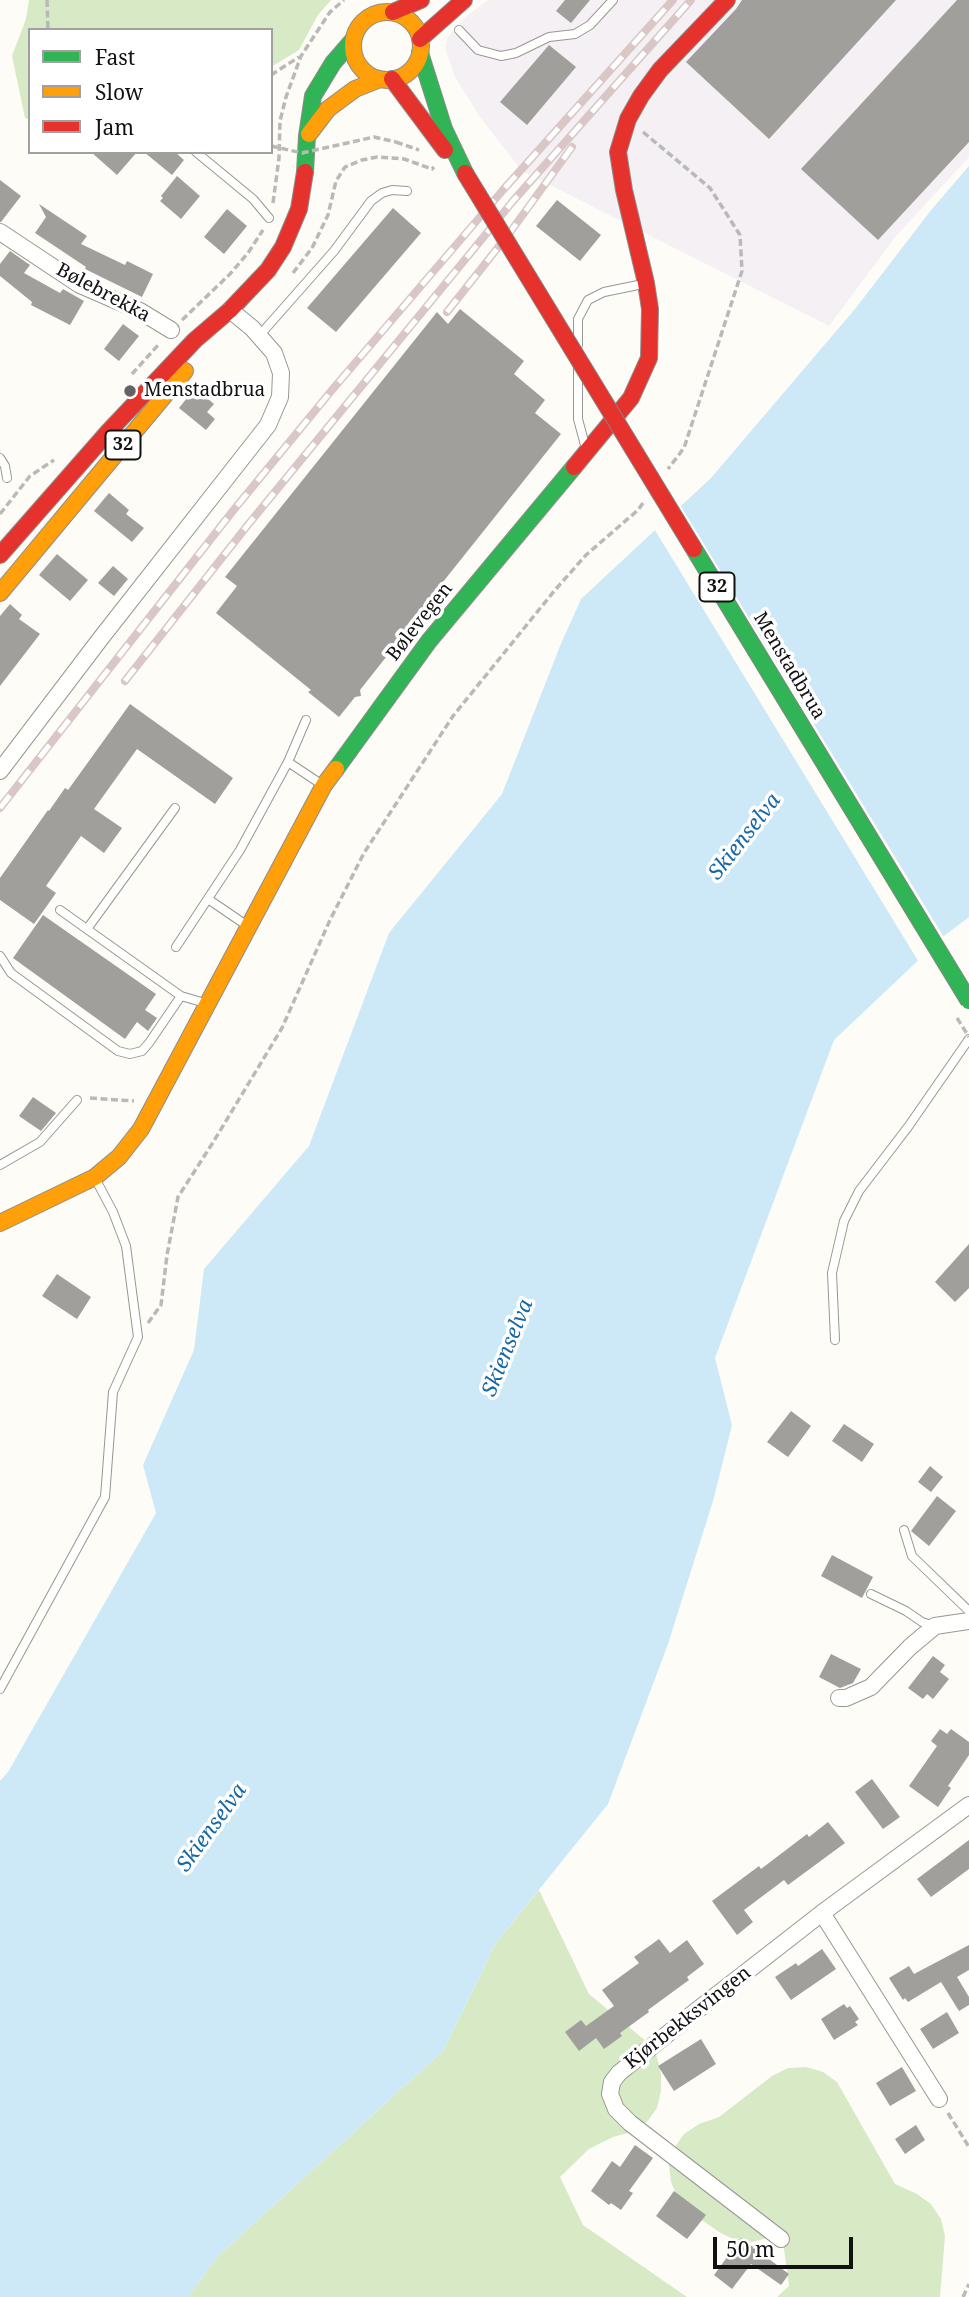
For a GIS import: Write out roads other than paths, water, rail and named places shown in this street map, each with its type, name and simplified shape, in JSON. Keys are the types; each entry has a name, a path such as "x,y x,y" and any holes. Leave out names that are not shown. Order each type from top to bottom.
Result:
{"main road":[{"name":"32","path":"0,555 195,340 230,310 268,270 283,247 299,209 305,178 313,96 333,63 367,18 379,13 393,12 421,0"},
{"path":"307,136 328,109 355,89 404,75 414,65 420,46 464,0"},
{"name":"Bølevegen","path":"0,1223 94,1177 119,1157 141,1129 324,785 429,641 631,398 649,358 650,309 618,152 628,119 641,96 660,70 727,0"},
{"name":"32","path":"393,12 405,17 414,26 420,46"},
{"name":"32","path":"353,40 353,53 359,65 368,74 386,79"},
{"name":"Menstadbrua","path":"420,46 444,130 465,173 969,1002"},
{"name":"Menstadbrua","path":"386,79 465,173"},
{"name":"32","path":"0,593 6,572 206,347 230,310"}],"street":[{"name":"Bølebrekka","path":"0,232 80,285 140,311 171,330"},
{"path":"0,771 100,638 268,425 280,397 281,373 274,353 230,310"},
{"path":"839,1698 859,1694 871,1687 935,1626 969,1621"},
{"name":"Kjørbekksvingen","path":"781,2239 630,2123 616,2109 611,2094 612,2082 619,2073 822,1913 969,1805"},
{"path":"822,1913 939,2099"}],"lane":[{"path":"459,30 478,50 500,56 516,53 550,37 575,34 590,25 613,0"},
{"path":"198,154 253,199 269,218"},
{"path":"259,336 334,251 371,201 382,192 407,191"},
{"path":"587,451 578,419 578,319 588,300 595,296 646,283"},
{"path":"0,458 7,478"},
{"path":"176,947 240,850 288,762 306,720"},
{"path":"288,762 324,785"},
{"path":"87,929 175,808"},
{"path":"208,899 249,927"},
{"path":"60,910 181,996 208,1004"},
{"path":"0,956 11,973 118,1051 130,1054 142,1051 181,996"},
{"path":"835,1340 832,1273 844,1221 859,1191 908,1127 969,1039"},
{"path":"0,1165 40,1142 77,1100"},
{"path":"0,1689 104,1497 113,1392 138,1337 126,1246 113,1212 94,1177"},
{"path":"904,1530 912,1556 969,1611"},
{"path":"871,1594 922,1622 935,1626"}],"water":[{"name":"Skienselva","path":"969,166 969,917 944,936 834,1040 715,1358 732,1425 713,1501 668,1644 608,1804 496,1943 443,2051 218,2256 188,2297 0,2297 0,1781 8,1772 156,1513 143,1465 194,1350 204,1269 309,1146 389,933 502,794 581,599 711,478 855,309 932,209"}],"railway":[{"path":"0,808 232,512 332,390 503,190 673,0"},
{"path":"125,681 247,526 513,201 691,0"},
{"path":"447,312 511,231 572,147"}],"place":[{"name":"Menstadbrua","path":"130,391"}]}
